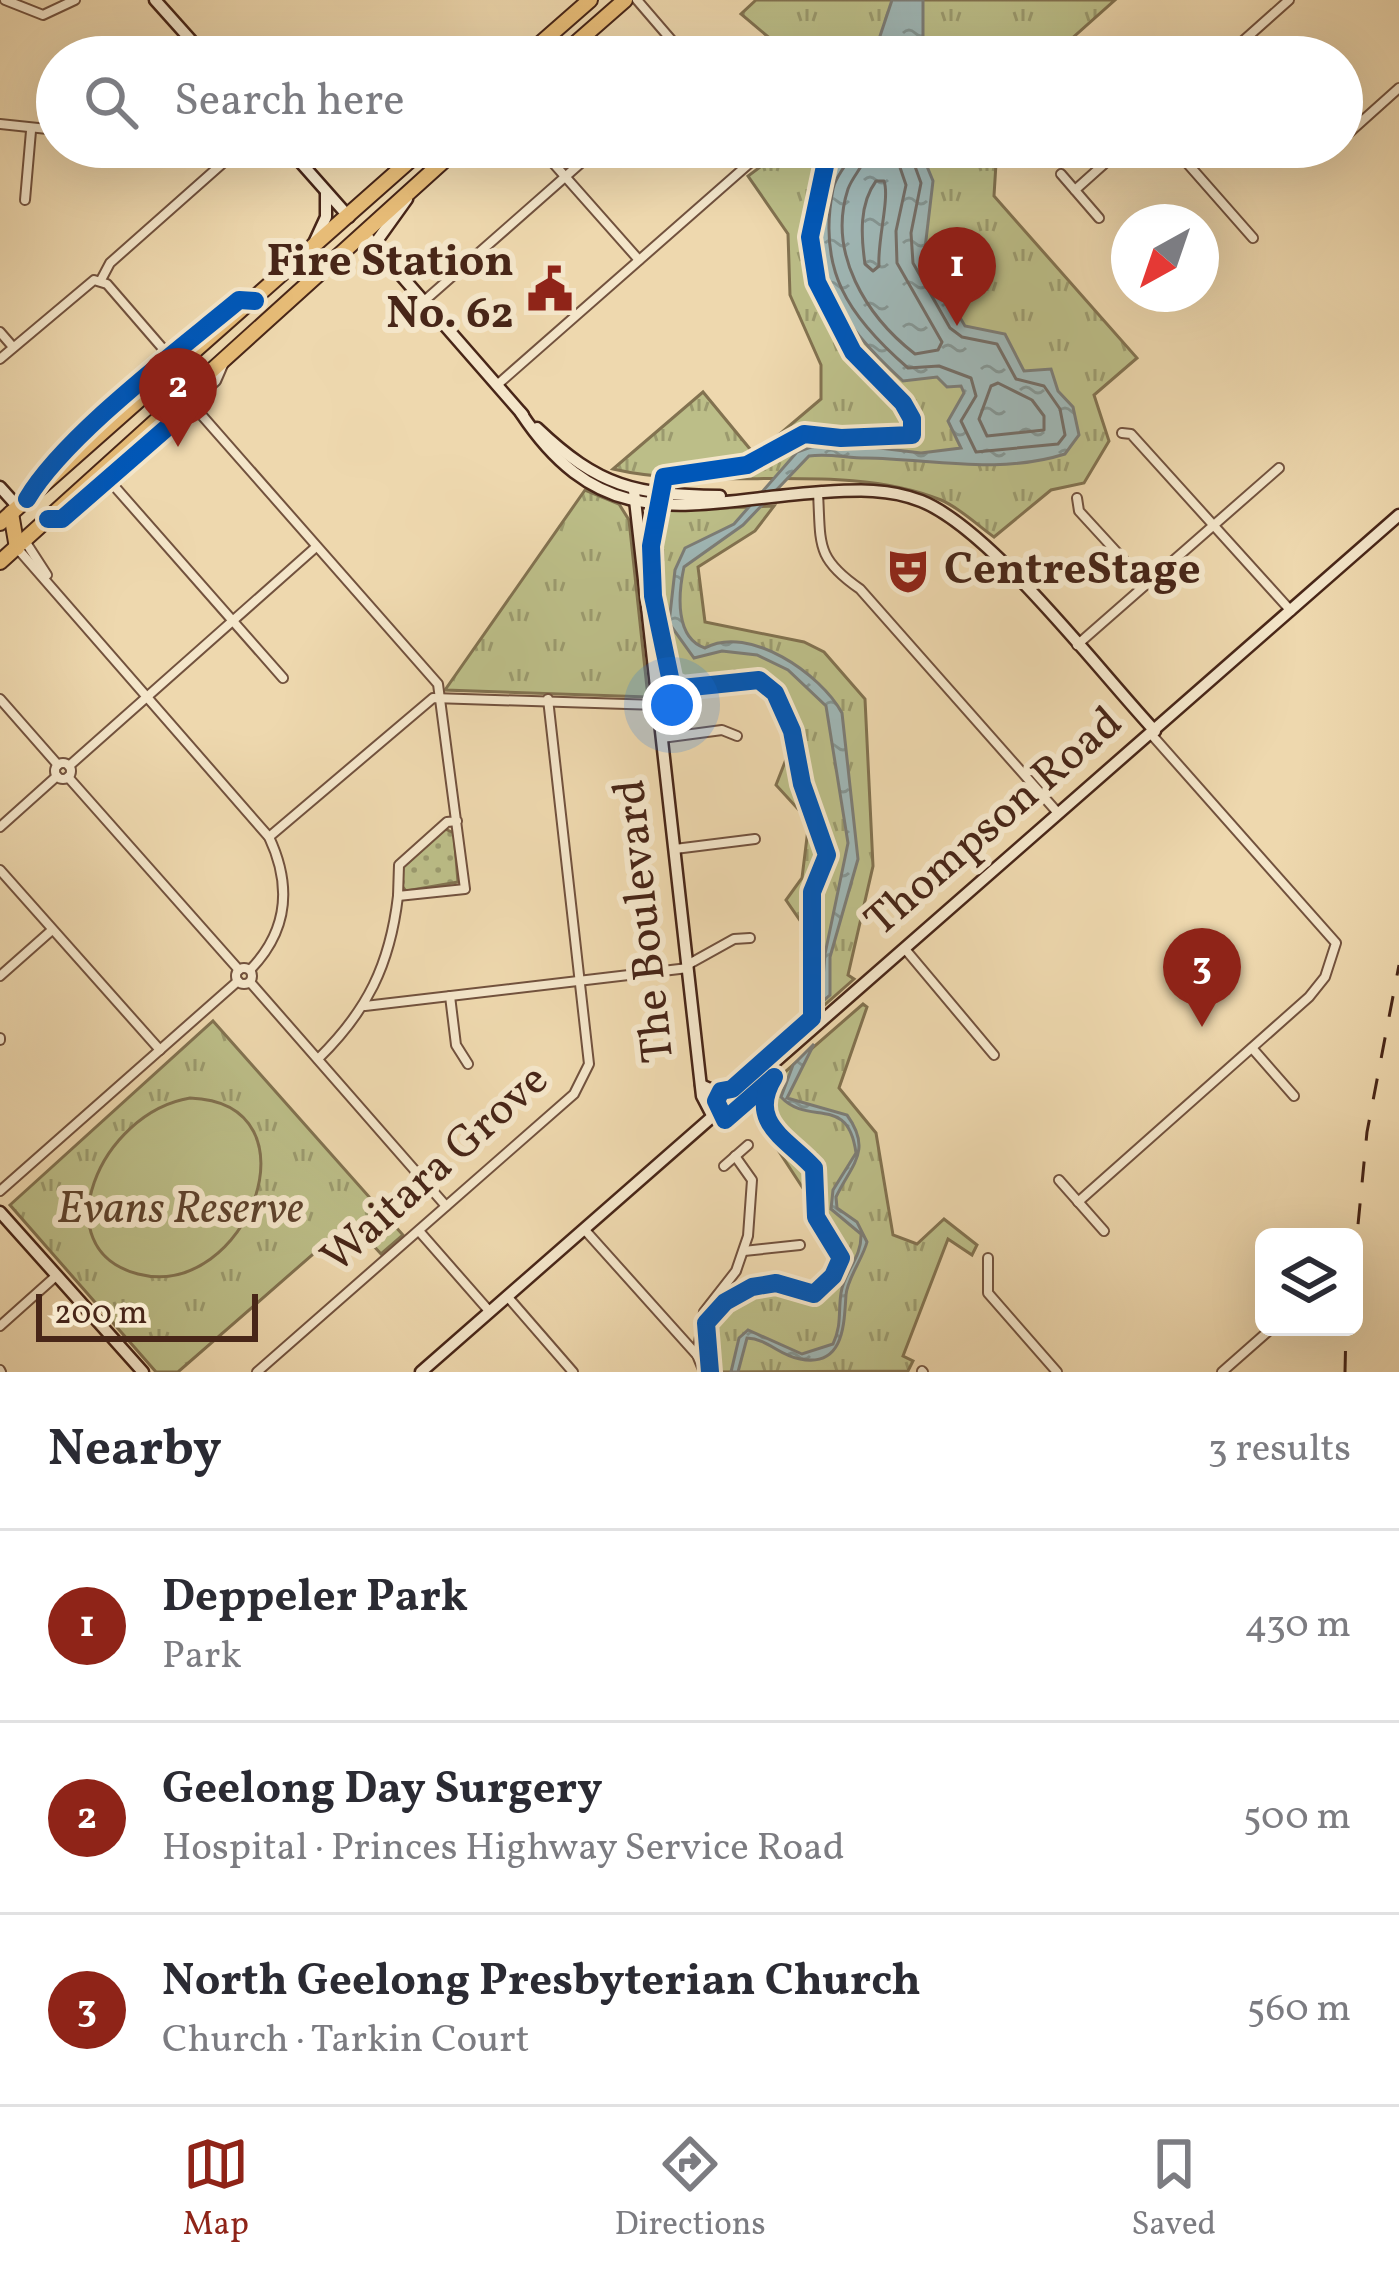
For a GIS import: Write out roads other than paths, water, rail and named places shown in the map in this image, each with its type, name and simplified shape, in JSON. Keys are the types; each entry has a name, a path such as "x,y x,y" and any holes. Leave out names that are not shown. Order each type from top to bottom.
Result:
{"highway":[{"path":"549,36 590,0"},
{"path":"584,36 625,0"},
{"path":"13,530 402,168"},
{"path":"13,530 48,519 369,239 435,168"},
{"path":"350,217 369,239"}],"main road":[{"path":"155,0 187,36"},
{"path":"306,168 350,217"},
{"path":"309,254 325,219 325,189"},
{"path":"369,239 521,413 581,467 633,498 888,492 949,515 983,543 1153,733"},
{"path":"0,487 13,530"},
{"name":"The Boulevard","path":"633,498 701,1091 713,1117"},
{"path":"0,501 13,530"},
{"name":"Thompson Road","path":"421,1372 1399,515"},
{"path":"693,1134 701,1091 733,1099"},
{"path":"0,1212 143,1372"}],"street":[{"path":"5,0 43,15 75,0"},
{"path":"637,0 668,36"},
{"path":"1249,36 1289,0"},
{"path":"1363,120 1399,88"},
{"path":"0,124 36,131"},
{"path":"25,200 31,131"},
{"path":"101,280 110,263 217,168"},
{"path":"558,168 639,260"},
{"path":"423,302 576,168"},
{"path":"496,385 739,168"},
{"path":"1075,190 1100,168"},
{"path":"1191,168 1253,238"},
{"path":"1061,173 1099,218"},
{"path":"0,359 86,283 101,280"},
{"path":"101,280 171,358"},
{"path":"0,574 13,530 44,471 239,300 255,302"},
{"path":"0,332 13,347"},
{"path":"223,365 216,381 196,399 198,411 438,684 442,696 467,890 398,896"},
{"path":"48,519 62,519 170,424 176,408 198,411"},
{"path":"1122,433 1131,434 1291,611"},
{"path":"1076,646 1280,468"},
{"path":"108,479 284,678"},
{"path":"818,493 821,544 832,570 860,589 1059,814"},
{"path":"1077,498 1079,511 1145,583"},
{"path":"0,1191 242,974 274,940 284,901 281,864 269,837 55,587 13,530"},
{"path":"0,827 316,547"},
{"path":"269,837 425,703 442,696 658,705"},
{"path":"0,699 446,1206"},
{"name":"Waitara Grove","path":"257,1372 574,1094 587,1076 582,980 548,699"},
{"path":"662,738 722,730 737,736"},
{"path":"1078,1202 1320,985 1336,944 1153,733"},
{"path":"318,1060 365,1006 387,958 399,865 448,822 457,820"},
{"path":"675,849 755,839"},
{"path":"0,870 160,1050"},
{"path":"0,976 52,930"},
{"path":"365,1006 690,966 734,939 749,938"},
{"path":"905,949 994,1055"},
{"path":"450,996 456,1046 468,1064"},
{"path":"1252,1048 1294,1096"},
{"path":"724,1166 748,1145"},
{"path":"697,1354 704,1312 734,1275 744,1251 754,1192 736,1156"},
{"path":"1059,1180 1104,1231"},
{"path":"584,1229 697,1354 704,1372"},
{"path":"419,1231 490,1312"},
{"path":"744,1251 800,1245"},
{"path":"988,1258 988,1293 1058,1372"},
{"path":"0,1325 56,1276"},
{"path":"507,1297 573,1372"},
{"path":"1222,1372 1263,1336"}],"water":[{"path":"892,0 923,0 923,36 880,36"},
{"path":"830,168 928,168 933,181 924,257 965,326 1005,334 1024,371 1051,369 1058,391 1073,407 1079,435 1065,454 1015,464 809,456 743,525 684,567 681,614 695,643 705,648 742,643 782,657 818,683 842,713 858,859 830,957 830,995 821,1003 825,954 848,843 826,706 788,670 757,655 722,651 694,658 669,623 675,570 685,548 734,524 797,452 838,443 921,453 961,448 948,421 964,393 961,386 947,387 937,377 903,381 862,339 830,292 815,239 823,179"},
{"path":"814,1044 787,1098 847,1115 855,1128 857,1158 836,1197 837,1208 857,1222 867,1242 847,1289 834,1350 815,1360 800,1359 747,1338 738,1372 731,1372 739,1338 748,1330 802,1354 833,1344 843,1285 859,1250 861,1234 831,1209 833,1190 856,1153 852,1135 836,1117 792,1106 781,1097 793,1065"}],"railway":[{"path":"1358,1228 1367,1132 1399,965"},
{"path":"1345,1372 1346,1336"}],"place":[{"name":"Fire Station No. 62","path":"550,289"},
{"name":"Deppeler Park","path":"957,326"},
{"name":"Geelong Day Surgery","path":"178,447"},
{"name":"CentreStage","path":"908,571"},
{"name":"North Geelong Presbyterian Church","path":"1202,1027"}],"park label":[{"name":"Evans Reserve","path":"180,1210"}]}
